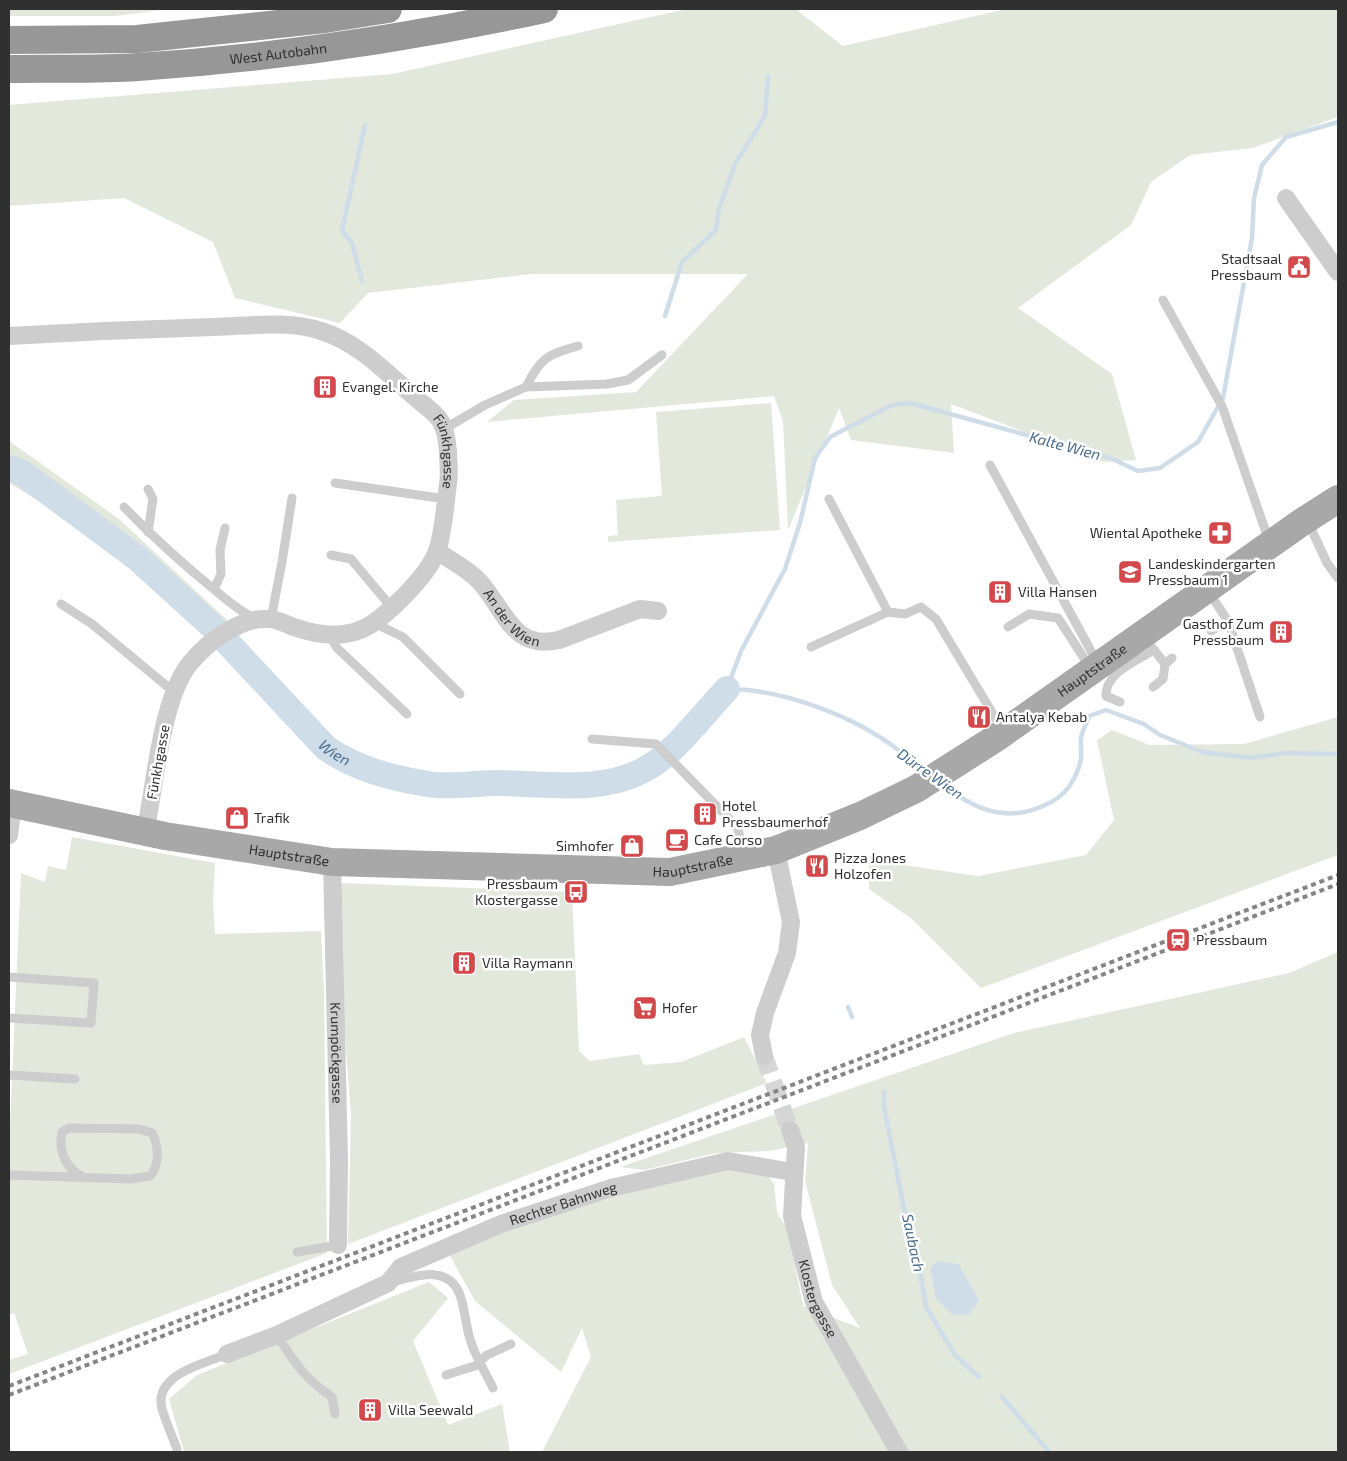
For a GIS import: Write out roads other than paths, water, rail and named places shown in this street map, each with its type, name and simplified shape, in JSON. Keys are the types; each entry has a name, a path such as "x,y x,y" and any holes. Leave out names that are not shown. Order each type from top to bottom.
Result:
{"highway":[{"name":"West Autobahn","path":"9,40 137,39 325,19 388,9"},
{"name":"West Autobahn","path":"9,69 137,67 331,48 464,26 544,9"}],"main road":[{"name":"Hauptstraße","path":"11,804 145,833 332,862 670,872 776,850 860,816 916,789 956,765 1004,733 1095,667 1148,642 1207,590 1338,499"}],"street":[{"path":"1286,198 1338,272"},
{"name":"Fünkhgasse","path":"9,336 129,329 280,325 321,331 350,345 378,365 433,412 446,428 449,477 438,551 411,591 374,623 354,633 331,637 306,632 263,619 238,625 206,647 190,664 168,707 145,833"},
{"name":"An der Wien","path":"438,551 478,580 518,632 532,642 546,643 559,640 640,609 658,611"},
{"path":"9,835 11,804"},
{"path":"764,1056 760,1035 764,1013 787,953 790,922 776,850"},
{"name":"Krumpöckgasse","path":"332,862 339,1160 338,1245"},
{"name":"Klostergasse","path":"790,1130 796,1147 793,1172 792,1216 814,1302 899,1452"},
{"name":"Rechter Bahnweg","path":"277,1335 351,1302 388,1283 401,1267 492,1228 611,1188 728,1161 793,1172"},
{"path":"227,1354 277,1335"}],"lane":[{"path":"1163,300 1222,406 1270,546"},
{"path":"526,387 539,365 550,354 578,346"},
{"path":"446,428 485,405 526,387 607,384 628,380 662,355"},
{"path":"990,465 1095,667"},
{"path":"335,483 446,499"},
{"path":"148,488 153,499 148,532"},
{"path":"124,507 148,532 241,612 263,619 282,562 292,498"},
{"path":"829,499 888,612"},
{"path":"1307,519 1326,563 1336,578 1338,578"},
{"path":"214,589 221,574 220,550 225,528"},
{"path":"331,555 351,559 392,608"},
{"path":"1207,590 1228,620 1260,717"},
{"path":"61,604 92,624 174,692"},
{"path":"811,647 888,612 905,614 921,607 936,618 1004,733"},
{"path":"1008,627 1029,614 1058,618 1095,667"},
{"path":"1211,632 1228,620"},
{"path":"374,623 403,637 460,694"},
{"path":"331,637 337,648 407,714"},
{"path":"1120,702 1106,696 1106,686 1112,677 1148,642 1169,661 1163,680 1153,687"},
{"path":"592,739 656,744 737,827 746,856"},
{"path":"9,977 94,983 91,1023 9,1018"},
{"path":"9,1075 75,1079"},
{"path":"9,1176 81,1176 130,1179 150,1176 155,1170 157,1142 152,1133 139,1129 69,1128 62,1132 60,1140 62,1156 81,1176"},
{"path":"62,1176 67,1163"},
{"path":"297,1252 338,1245"},
{"path":"388,1283 423,1273 438,1274 452,1282 461,1296 470,1340 493,1388"},
{"path":"277,1335 295,1365 314,1384 332,1397 335,1414"},
{"path":"446,1375 481,1362 487,1354 511,1344"},
{"path":"177,1449 161,1406 164,1387 177,1374 227,1354"}],"waterway":[{"path":"665,316 682,262 716,230 719,209 735,164 765,116 768,76"},
{"name":"Kalte Wien","path":"923,772 901,752 880,737 839,716 794,699 748,690 727,689 741,651 785,569 800,523 815,458 830,437 892,405 910,403 1110,458 1138,471 1160,468 1198,442 1223,398 1252,238 1254,198 1262,165 1286,137 1338,122"},
{"path":"362,281 352,243 342,231 365,125"},
{"name":"Wien","path":"9,468 21,472 137,558 212,626 326,748 349,762 374,772 414,782 445,786 497,783 574,786 613,781 631,776 659,760 680,741 727,689"},
{"name":"Dürre Wien","path":"940,784 977,806 1001,813 1028,811 1043,806 1059,797 1071,784 1080,762 1081,738 1089,716 1106,710 1144,724 1160,735 1202,752 1251,758 1285,753 1338,754"},
{"name":"Saubach","path":"848,1007 852,1017"},
{"name":"Saubach","path":"884,1092 884,1107 913,1254 921,1277 926,1307 955,1355 979,1377"},
{"name":"Saubach","path":"1002,1397 1049,1452"}],"tunnel":[{"path":"764,1056 790,1130"}],"railway":[{"path":"9,1386 1338,875"},
{"path":"9,1395 1338,884"}],"place":[{"name":"Stadtsaal Pressbaum","path":"1299,267"},
{"name":"Evangel. Kirche","path":"325,387"},
{"name":"Wiental Apotheke","path":"1220,533"},
{"name":"Landeskindergarten Pressbaum 1","path":"1130,572"},
{"name":"Villa Hansen","path":"1000,592"},
{"name":"Gasthof Zum Pressbaum","path":"1281,632"},
{"name":"Antalya Kebab","path":"979,717"},
{"name":"Hotel Pressbaumerhof","path":"705,814"},
{"name":"Trafik","path":"237,818"},
{"name":"Cafe Corso","path":"677,840"},
{"name":"Simhofer","path":"632,846"},
{"name":"Pizza Jones Holzofen","path":"817,866"},
{"name":"Pressbaum Klostergasse","path":"576,892"},
{"name":"Pressbaum","path":"1178,940"},
{"name":"Villa Raymann","path":"464,963"},
{"name":"Hofer","path":"645,1008"},
{"name":"Villa Seewald","path":"370,1410"}]}
